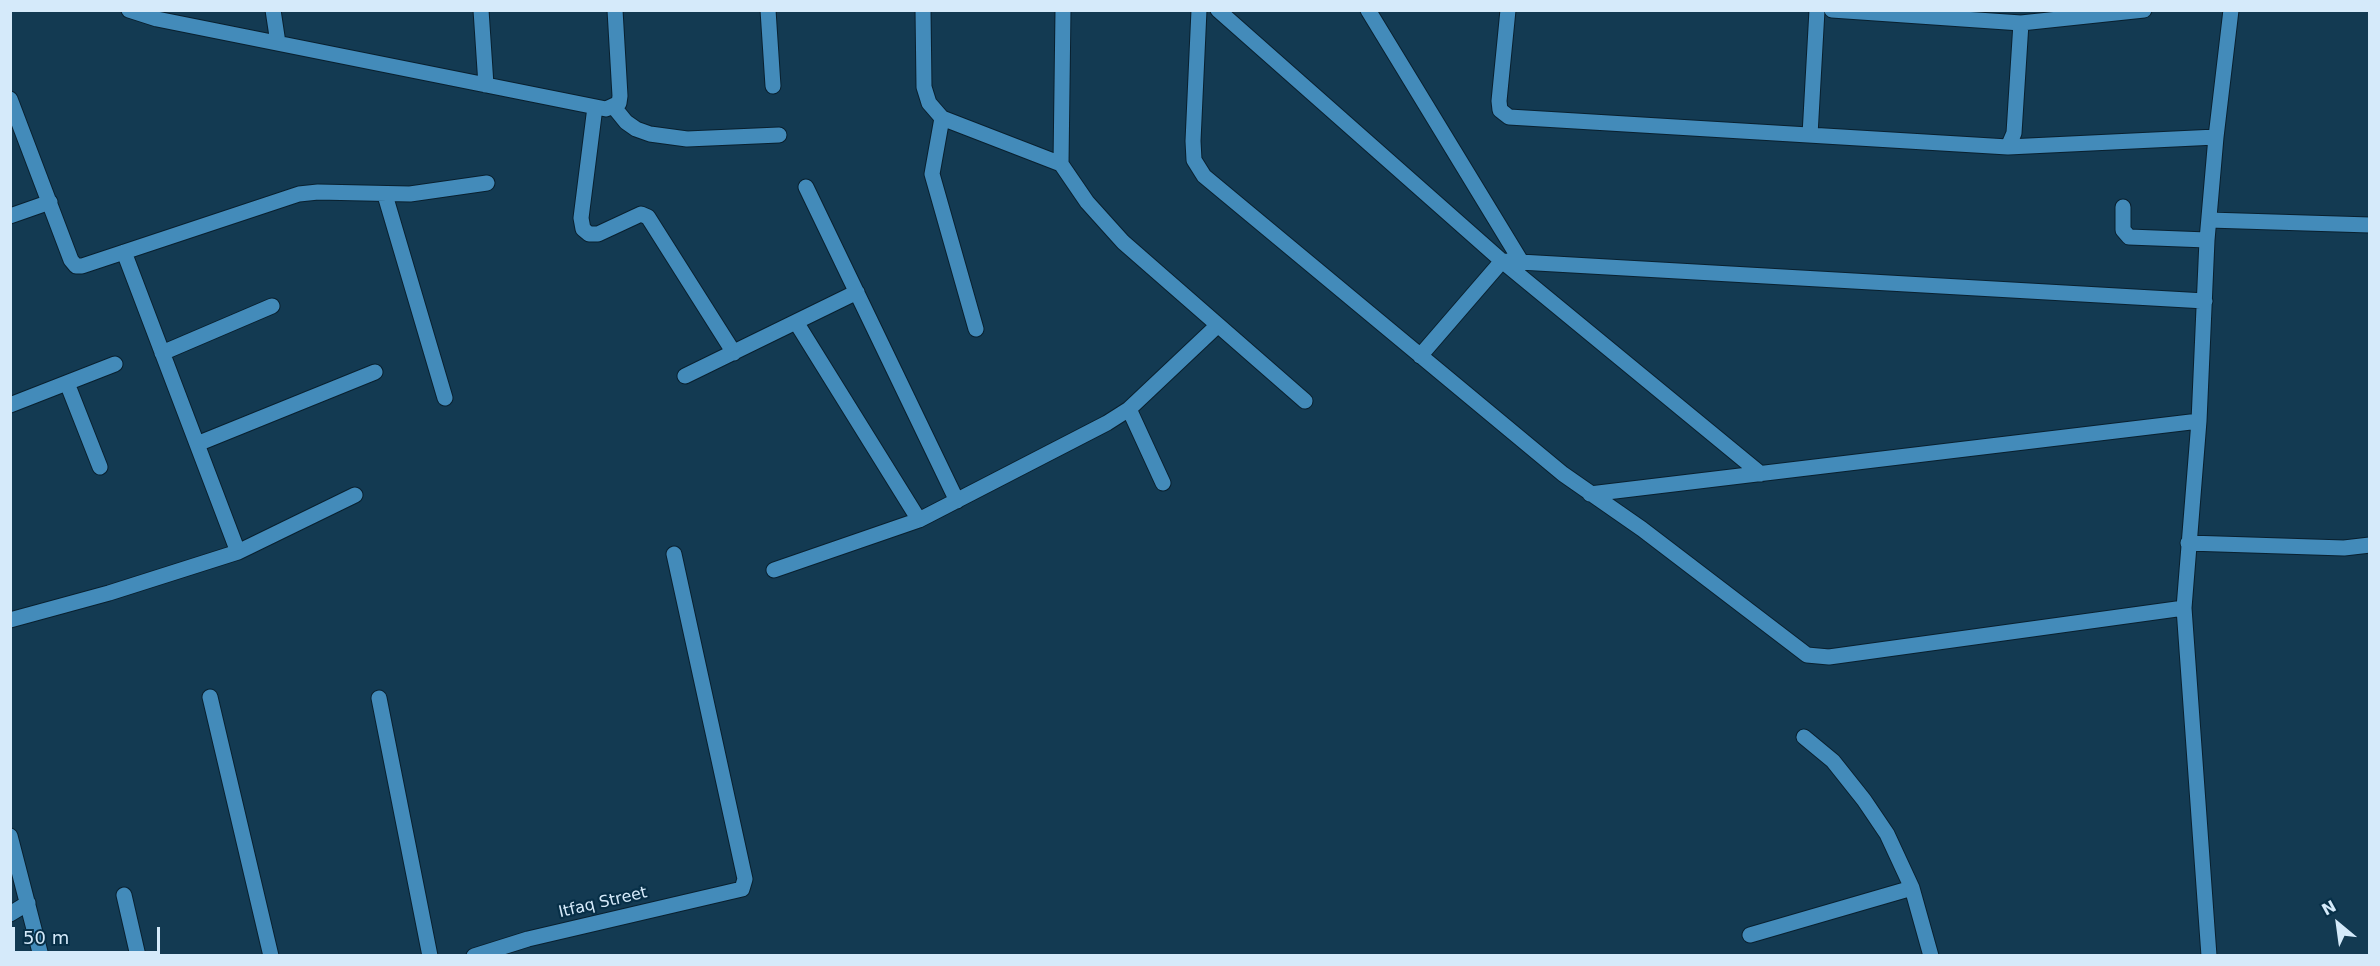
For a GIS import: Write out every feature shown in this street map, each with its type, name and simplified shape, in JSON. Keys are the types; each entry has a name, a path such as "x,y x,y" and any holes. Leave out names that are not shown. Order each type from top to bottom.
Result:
{"street":[{"path":"129,10 157,19 606,109 619,103 620,96 615,10"},
{"path":"273,10 278,43"},
{"path":"481,10 486,85"},
{"path":"768,10 773,86"},
{"path":"923,10 924,87 928,104 942,118 1061,164 1087,202 1123,242 1305,402"},
{"path":"1061,164 1064,10"},
{"path":"1199,10 1194,160 1204,176 1563,474 1642,530 1807,655 1828,657 2184,608"},
{"path":"1218,10 1503,261 1761,474"},
{"path":"1368,10 1522,263"},
{"path":"1508,10 1499,101 1500,110 1509,117 2008,147 2216,138"},
{"path":"1809,135 1817,10"},
{"path":"1832,10 2020,23 2144,10"},
{"path":"2209,956 2184,608 2199,421 2207,240 2231,10"},
{"path":"2008,147 2014,133 2020,23"},
{"path":"10,99 71,260 76,266 82,266 298,194 318,192 410,194 487,183"},
{"path":"613,106 626,122 650,134 687,139 779,135"},
{"path":"595,107 581,218 584,229 589,234 598,234 641,214 648,217 734,352"},
{"path":"942,118 932,174 976,329"},
{"path":"806,188 957,501"},
{"path":"385,195 445,398"},
{"path":"10,216 50,202"},
{"path":"2123,207 2123,230 2129,237 2207,240"},
{"path":"2209,220 2370,225"},
{"path":"124,252 238,552"},
{"path":"1420,356 1503,261"},
{"path":"1503,261 2205,301"},
{"path":"685,376 857,292"},
{"path":"162,353 272,306"},
{"path":"796,322 919,520"},
{"path":"774,570 919,520 1129,409 1218,325"},
{"path":"10,405 116,364"},
{"path":"197,444 375,372"},
{"path":"67,382 100,467"},
{"path":"1129,409 1163,483"},
{"path":"1590,494 2199,421"},
{"path":"10,620 110,593 238,552 355,495"},
{"path":"2188,543 2344,548 2370,545"},
{"name":"Itfaq Street","path":"474,956 528,939 741,889 745,879 674,554"},
{"path":"210,697 271,956"},
{"path":"379,698 430,956"},
{"path":"1804,738 1833,761 1887,834 1912,888 1931,956"},
{"path":"10,836 41,956"},
{"path":"1750,935 1912,888"},
{"path":"124,895 138,956"},
{"path":"10,914 28,903"}]}
